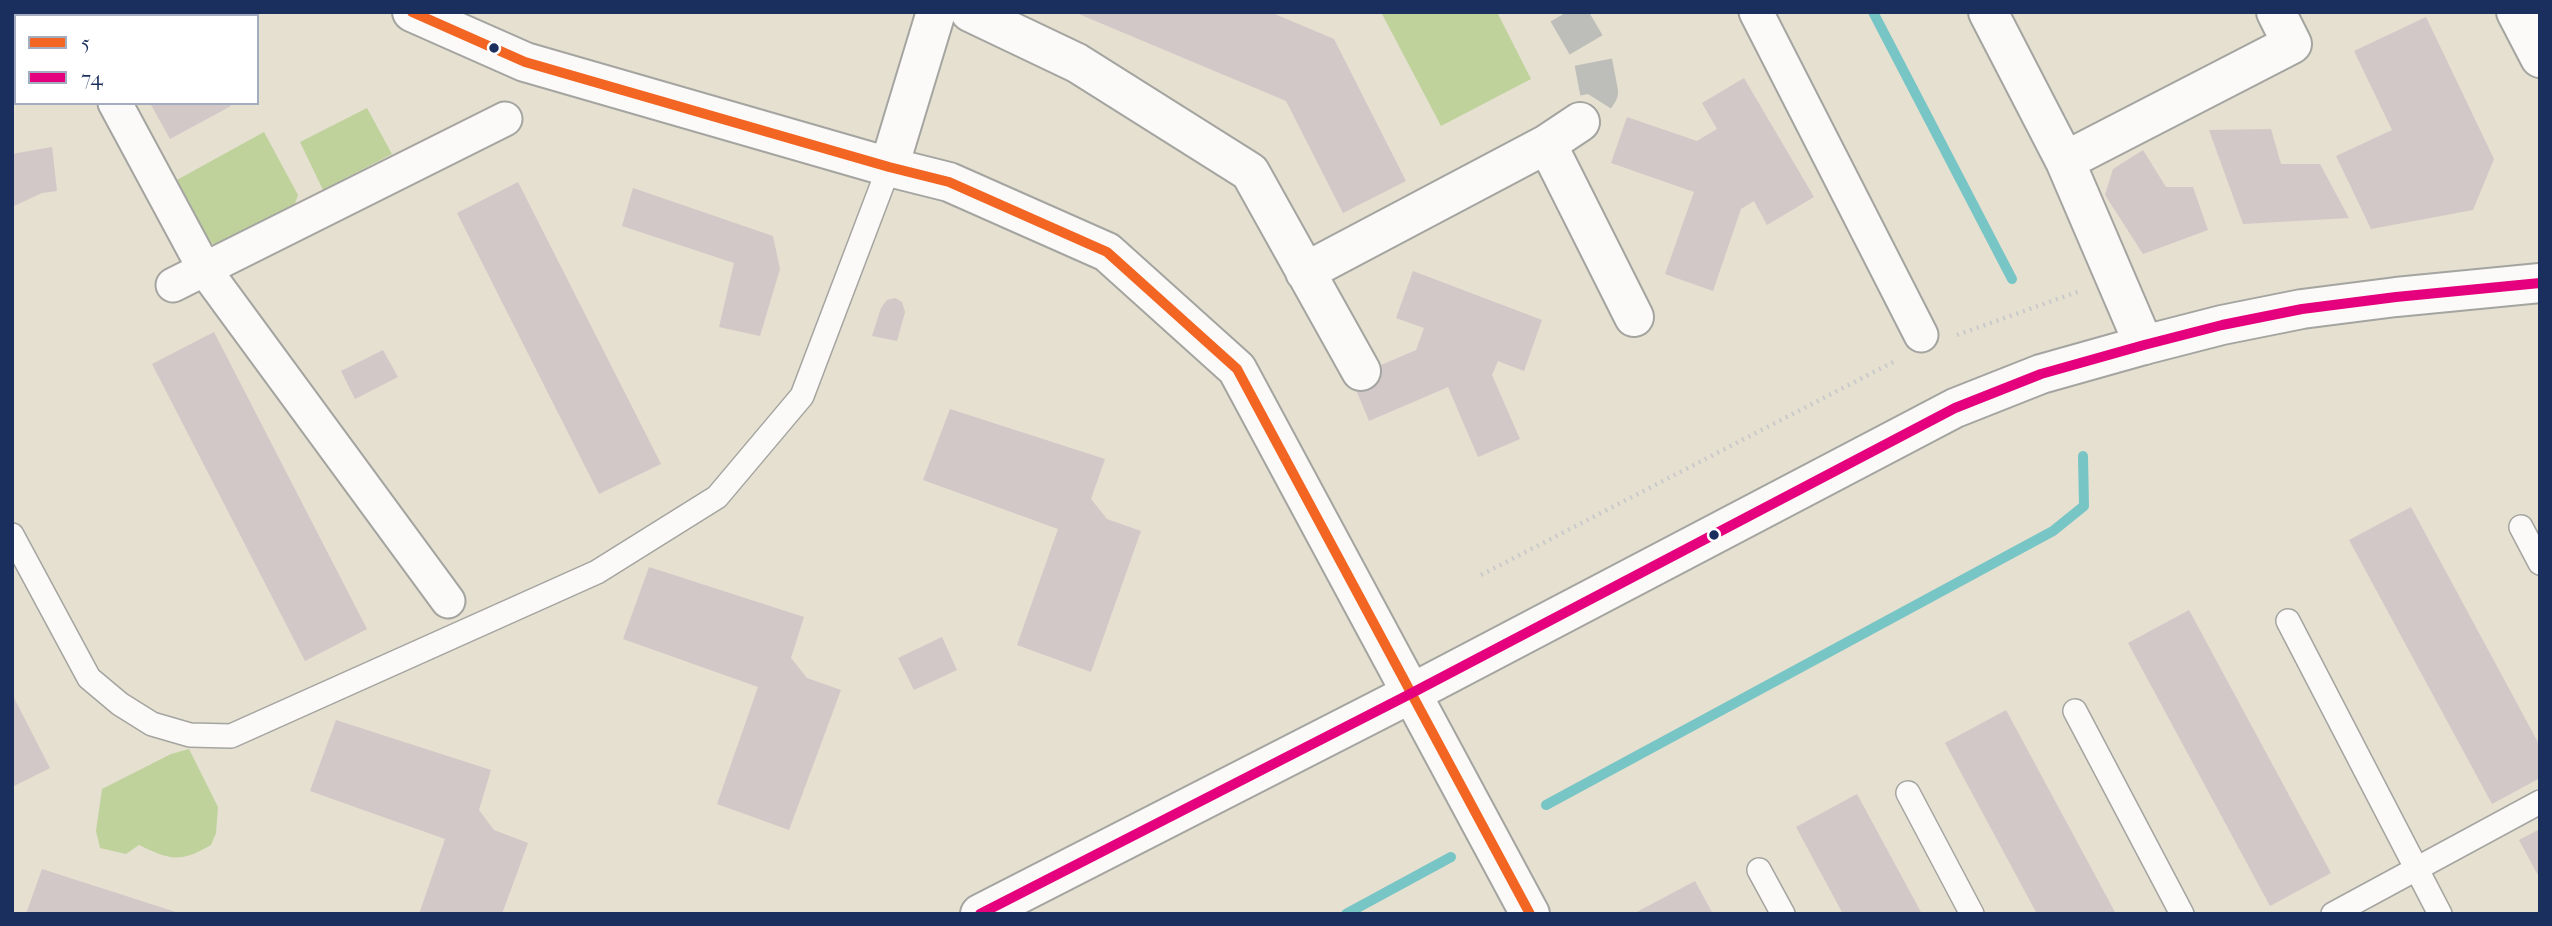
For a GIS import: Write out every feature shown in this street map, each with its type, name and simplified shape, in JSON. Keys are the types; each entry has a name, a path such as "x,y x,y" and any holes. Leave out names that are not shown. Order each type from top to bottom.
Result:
{"street":[{"path":"412,12 525,62 949,182 1107,252 1237,369 1528,911"},
{"path":"889,167 936,12"},
{"path":"970,12 1077,62 1250,172 1361,372"},
{"path":"1756,12 1923,344"},
{"path":"1988,12 2065,161 2144,345"},
{"path":"2065,161 2292,44 2276,12"},
{"path":"2516,12 2540,58"},
{"path":"116,105 205,270 448,601"},
{"path":"173,285 505,119"},
{"path":"1305,272 1547,144 1580,122"},
{"path":"1547,144 1634,317"},
{"path":"980,914 1410,694 1955,408 2041,374 2144,345 2302,309 2540,282"}],"lane":[{"path":"12,535 89,678 120,704 152,724 190,735 231,736 597,572 717,497 802,396 889,167"},
{"path":"2521,527 2540,563"},
{"path":"2288,621 2440,914"},
{"path":"2075,710 2182,914"},
{"path":"1908,793 1972,914"},
{"path":"2333,914 2540,802"},
{"path":"1759,870 1783,914"}],"path":[{"path":"1481,575 1923,344 2115,279"}],"green space":[{"path":"1381,12 1497,12 1531,79 1441,126"},
{"path":"367,108 392,154 323,190 300,142"},
{"path":"264,132 298,195 289,220 232,249 207,242 175,181"},
{"path":"189,749 218,807 216,833 211,845 183,857 159,854 139,845 126,854 100,848 96,831 102,789 171,754"}],"building":[{"path":"100,12 181,14 101,14"},
{"path":"1074,12 1270,12 1334,39 1406,181 1343,213 1286,101"},
{"path":"2426,17 2494,159 2473,210 2371,229 2336,156 2392,130 2354,51"},
{"path":"1744,78 1814,197 1767,225 1754,201 1741,209 1713,291 1665,274 1694,192 1611,163 1627,117 1697,141 1717,129 1702,103"},
{"path":"151,105 231,106 170,139"},
{"path":"2271,129 2281,164 2320,164 2349,218 2243,224 2209,130"},
{"path":"52,147 57,191 42,193 12,207 12,154"},
{"path":"2143,150 2166,187 2193,187 2208,230 2143,254 2105,195 2113,169"},
{"path":"518,182 661,464 599,494 457,213"},
{"path":"633,188 773,236 780,269 760,336 719,327 734,263 622,226"},
{"path":"1413,271 1542,320 1524,371 1498,361 1492,375 1520,439 1478,457 1448,387 1369,421 1351,378 1416,350 1424,328 1396,318"},
{"path":"895,298 902,302 905,312 897,341 872,336 881,308 887,300"},
{"path":"214,332 367,629 305,661 152,364"},
{"path":"383,350 398,377 355,399 341,371"},
{"path":"950,409 1105,459 1091,499 1107,519 1141,531 1091,672 1017,645 1058,529 923,480"},
{"path":"2411,507 2540,746 2540,778 2492,804 2349,540"},
{"path":"649,567 804,617 791,658 807,678 841,690 789,830 717,804 758,687 623,639"},
{"path":"2189,610 2331,873 2270,906 2128,643"},
{"path":"942,637 957,670 914,690 898,658"},
{"path":"12,694 50,768 12,787"},
{"path":"2006,710 2116,914 2037,914 1945,743"},
{"path":"336,720 491,770 479,810 494,830 528,843 502,914 419,914 445,839 310,791"},
{"path":"1857,794 1922,914 1843,914 1796,827"},
{"path":"2540,829 2540,879 2519,840"},
{"path":"42,869 179,913 179,914 26,914"},
{"path":"1695,881 1713,914 1633,914"}],"waterway":[{"path":"1873,12 2012,279"},
{"path":"1546,805 2053,531 2084,506 2083,456"},
{"path":"1346,914 1451,857"}],"tunnel":[{"path":"1567,12 1592,55 1599,92 1580,122"}],"transit line":[{"name":"5","path":"412,12 525,62 949,182 1107,252 1237,369 1530,914"},
{"name":"74","path":"980,914 1410,694 1955,408 2041,374 2222,325 2302,309 2540,283"}]}
